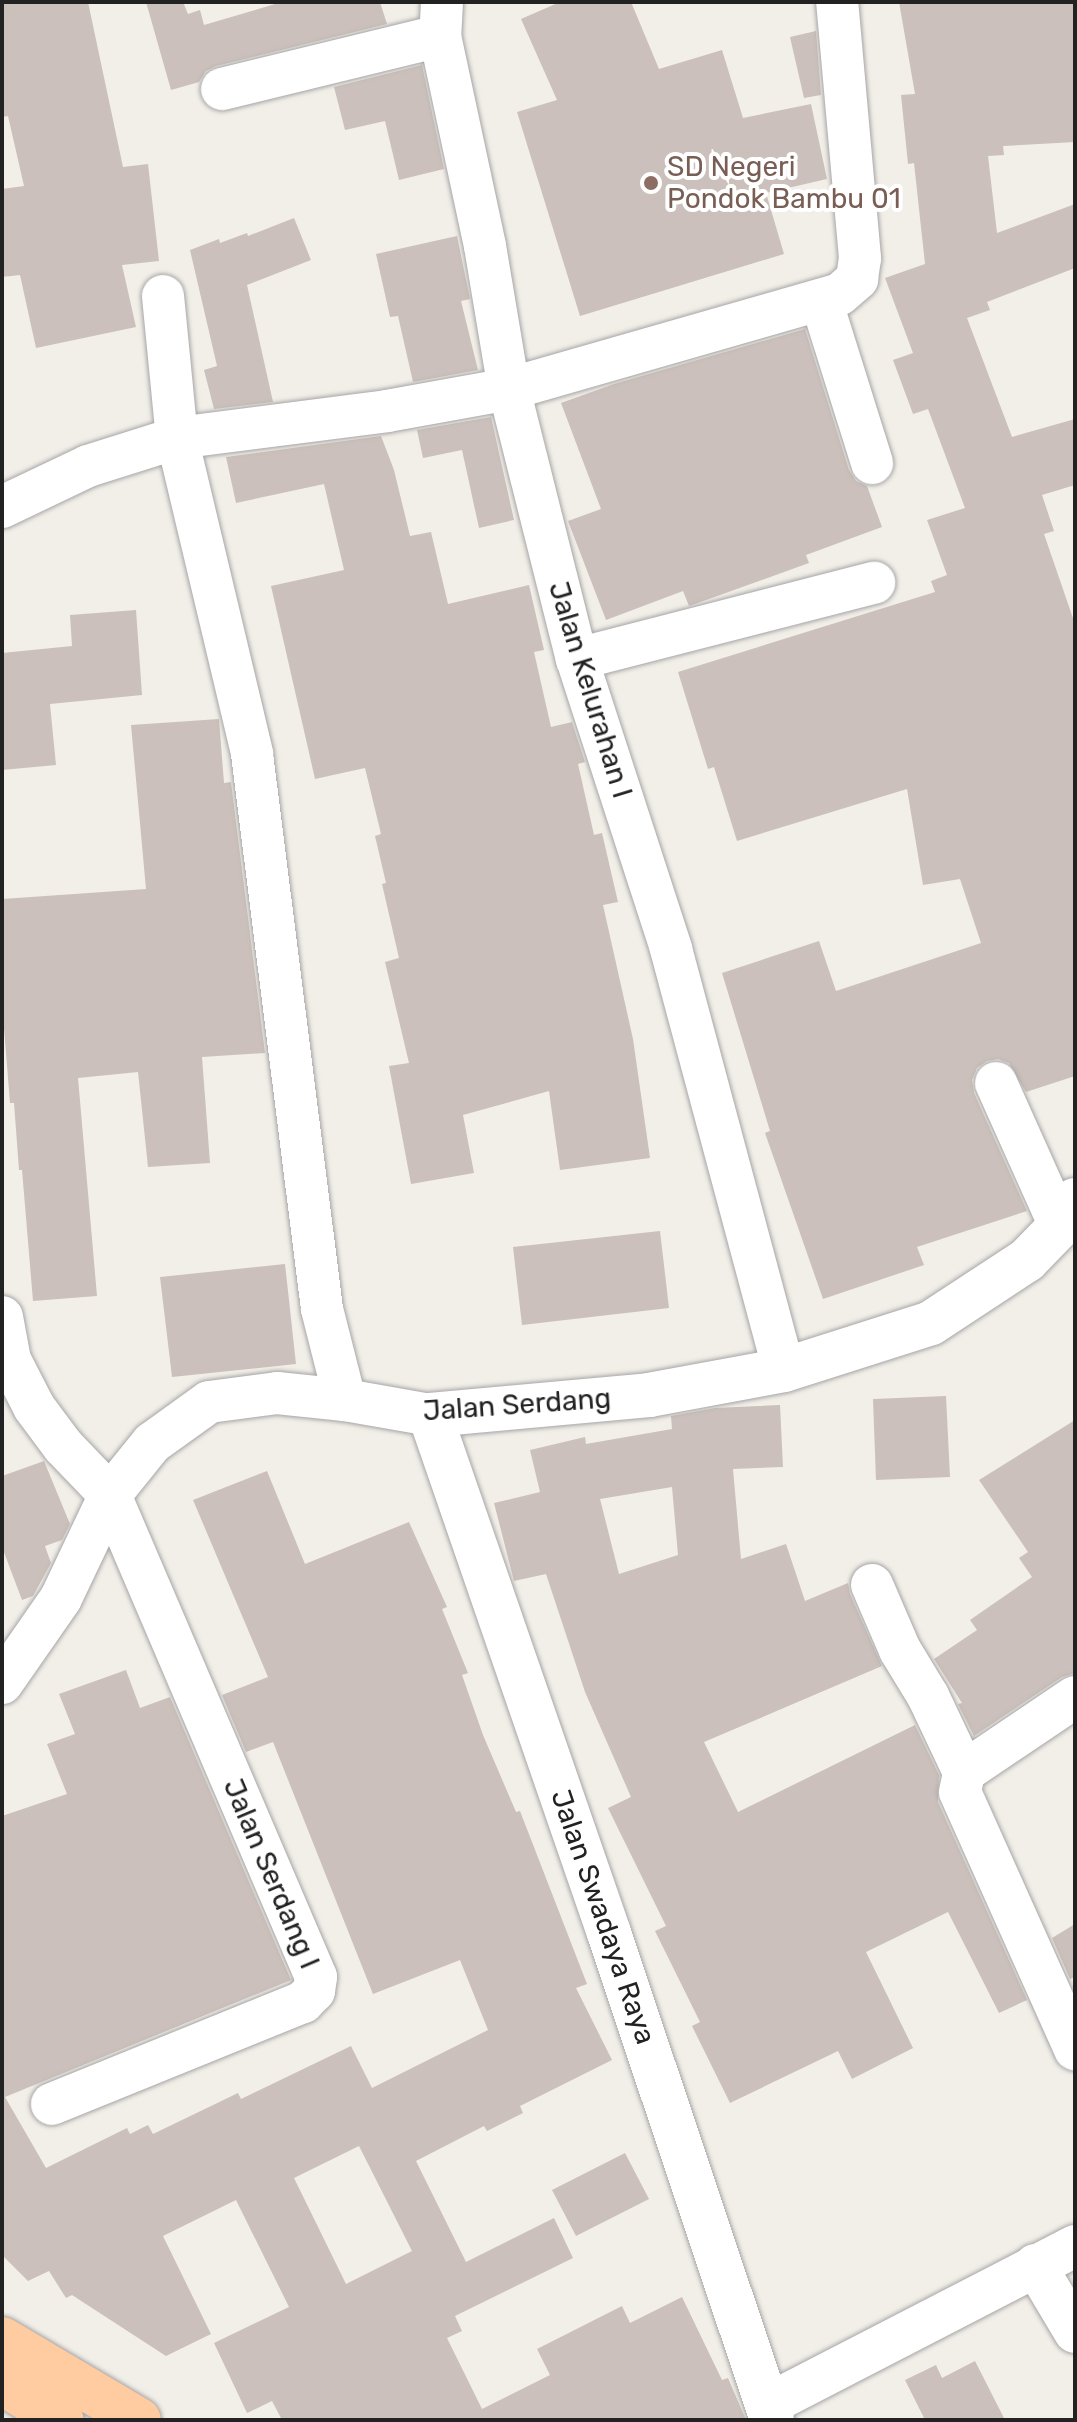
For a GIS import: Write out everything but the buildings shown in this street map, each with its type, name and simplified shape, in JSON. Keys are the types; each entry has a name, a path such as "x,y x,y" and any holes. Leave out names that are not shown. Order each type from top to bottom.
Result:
{"main road":[{"path":"2,2339 139,2420"},
{"path":"2,2383 62,2420"}],"street":[{"path":"2,507 88,466 177,438 387,411 509,389 821,300 851,286 857,279 860,258 837,2"},
{"path":"222,89 441,19"},
{"name":"Jalan Kelurahan I","path":"441,19 509,389 577,659 671,949 784,1370"},
{"path":"163,296 177,438 252,754 322,1309 345,1400"},
{"path":"821,300 872,463"},
{"path":"577,659 874,583"},
{"path":"996,1083 1067,1213"},
{"name":"Jalan Serdang","path":"2,1683 61,1598 110,1495 152,1443 209,1402 277,1393 345,1400 430,1415 649,1395 784,1370 931,1323 1027,1260 1067,1213"},
{"path":"2,1317 10,1360 34,1407 63,1446 110,1495"},
{"name":"Jalan Swadaya Raya","path":"430,1415 770,2412"},
{"name":"Jalan Serdang I","path":"52,2104 303,2002 314,1991 316,1977 110,1495"},
{"path":"872,1585 900,1650 928,1696 964,1772 960,1792 1075,2049"},
{"path":"964,1772 1075,1697"},
{"path":"770,2412 1035,2265 1075,2246"},
{"path":"1035,2265 1075,2332"}],"place":[{"name":"SD Negeri Pondok Bambu 01","path":"651,183"}]}
